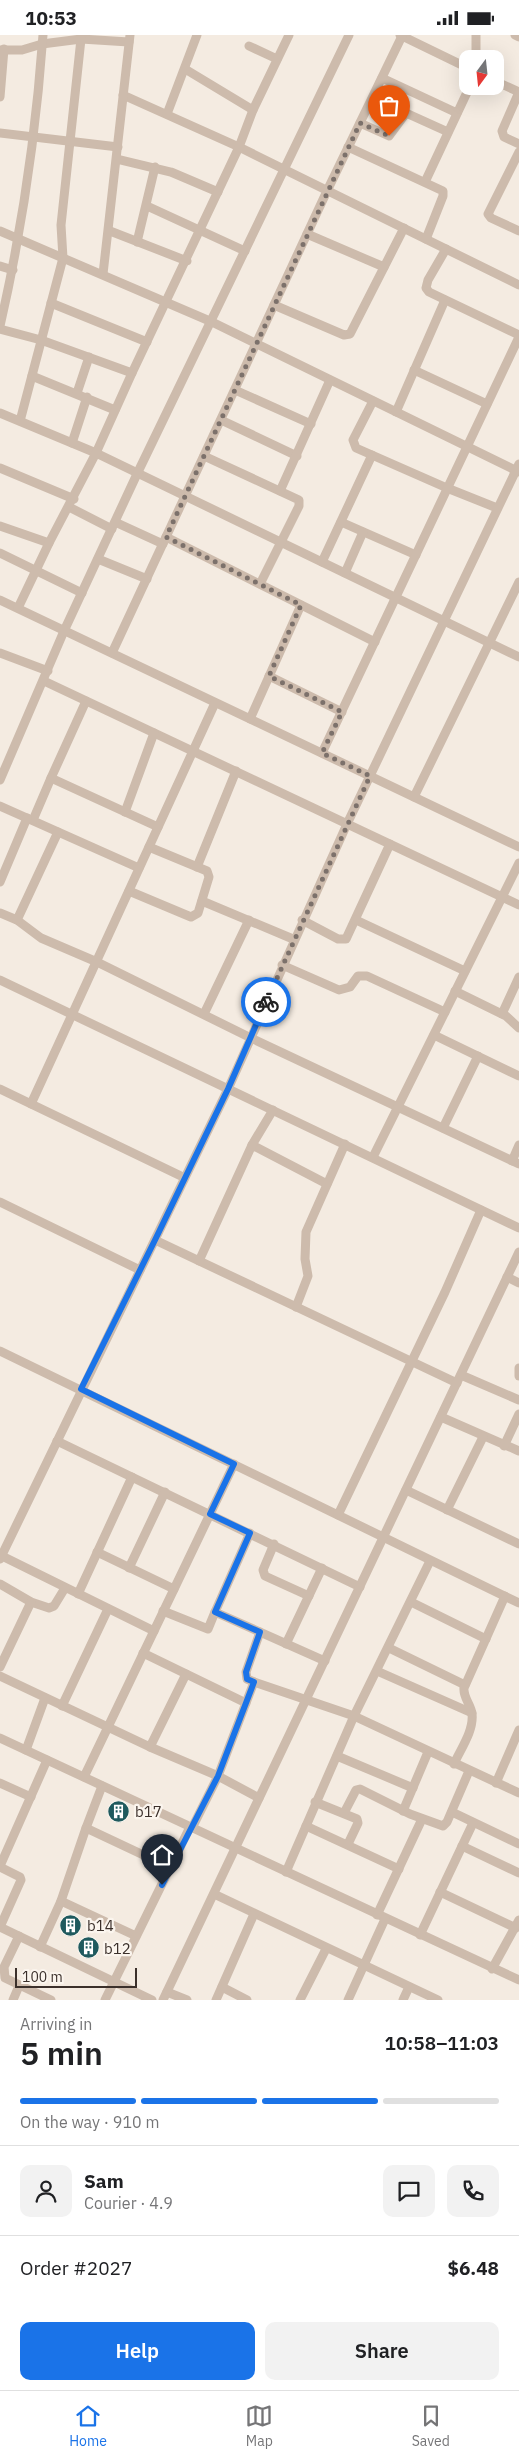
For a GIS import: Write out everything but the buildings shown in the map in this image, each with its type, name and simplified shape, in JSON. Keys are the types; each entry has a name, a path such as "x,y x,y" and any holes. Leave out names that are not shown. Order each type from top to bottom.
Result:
{"street":[{"path":"167,113 197,35"},
{"path":"18,609 49,543 96,453 132,373 187,261 239,147 253,110 289,35"},
{"path":"1,776 44,681 64,631 137,474 349,35"},
{"path":"476,35 476,50"},
{"path":"515,35 519,37"},
{"path":"112,653 401,36 459,64"},
{"path":"0,97 2,50 22,50 42,39 130,38 110,231 103,274"},
{"path":"42,39 34,137 19,239 1,314 0,328 41,339 132,373"},
{"path":"20,421 63,258 62,225 81,39"},
{"path":"249,46 277,59"},
{"path":"185,69 253,110"},
{"path":"382,78 457,113"},
{"path":"504,85 519,92 504,123 502,135 519,144"},
{"path":"123,95 167,113 239,147 519,285"},
{"path":"425,182 466,95"},
{"path":"360,123 389,136 406,113 448,132"},
{"path":"0,133 118,147"},
{"path":"348,147 425,182 444,193 426,239"},
{"path":"519,152 488,214 491,218 519,231"},
{"path":"117,159 155,167 218,192"},
{"path":"138,242 155,167"},
{"path":"147,206 245,251"},
{"path":"274,305 344,335 350,334 404,228"},
{"path":"0,231 212,322 467,447 518,469 293,939 228,1089 183,1177 155,1240 81,1389 1,1558 154,1631"},
{"path":"110,231 187,261"},
{"path":"307,234 384,267"},
{"path":"322,753 519,336 429,292 426,285 446,249"},
{"path":"0,266 13,270"},
{"path":"396,412 445,300"},
{"path":"51,303 147,342"},
{"path":"77,393 89,357"},
{"path":"414,370 487,405"},
{"path":"32,376 115,410"},
{"path":"280,491 330,380"},
{"path":"235,390 311,424"},
{"path":"72,443 87,397"},
{"path":"373,401 353,440 356,448 447,489 498,508"},
{"path":"0,413 96,453 519,657"},
{"path":"221,420 297,456"},
{"path":"322,562 372,455"},
{"path":"204,456 299,500 300,503 260,584"},
{"path":"0,469 114,525 165,541 260,584 375,642"},
{"path":"341,522 416,555"},
{"path":"0,526 49,543"},
{"path":"345,573 363,532"},
{"path":"0,553 82,593"},
{"path":"98,559 147,579"},
{"path":"414,797 519,582"},
{"path":"0,600 519,847"},
{"path":"250,719 301,605"},
{"path":"0,653 48,671"},
{"path":"269,676 342,712"},
{"path":"44,681 519,905"},
{"path":"0,882 86,701"},
{"path":"31,1104 215,703"},
{"path":"125,812 154,733"},
{"path":"197,867 236,771"},
{"path":"50,778 158,827"},
{"path":"0,805 140,868"},
{"path":"17,920 58,832"},
{"path":"302,920 343,940 349,936 390,844"},
{"path":"129,891 191,917 198,913 209,874 149,847"},
{"path":"373,1157 519,863"},
{"path":"202,901 293,939"},
{"path":"0,913 17,920 41,938 97,962 251,1038 515,1163 519,1145"},
{"path":"204,1014 249,920"},
{"path":"356,920 465,971"},
{"path":"282,965 339,990 350,987 358,976 367,976 445,1012"},
{"path":"502,1014 515,995 519,977"},
{"path":"0,981 73,1014 519,1228"},
{"path":"455,991 502,1014 513,1021 519,1028"},
{"path":"434,1035 519,1076"},
{"path":"443,1128 478,1056"},
{"path":"0,1089 183,1177"},
{"path":"199,1261 252,1145 273,1110"},
{"path":"296,1307 308,1276 305,1259 306,1232 345,1144"},
{"path":"252,1145 327,1184"},
{"path":"0,1202 140,1269"},
{"path":"338,1515 445,1291 481,1210"},
{"path":"155,1240 410,1362 519,1401"},
{"path":"187,2000 166,1996 519,1253"},
{"path":"507,1277 519,1283"},
{"path":"0,1351 519,1603"},
{"path":"519,1367 519,1377"},
{"path":"504,1446 519,1414"},
{"path":"441,1417 519,1451"},
{"path":"447,1510 484,1437"},
{"path":"57,1441 360,1587"},
{"path":"84,1777 234,1464"},
{"path":"78,1594 132,1477"},
{"path":"406,1490 518,1542"},
{"path":"130,1568 165,1493"},
{"path":"163,1611 208,1629 250,1533"},
{"path":"274,1545 263,1570 265,1576 309,1596"},
{"path":"97,1552 174,1589"},
{"path":"286,1872 315,1802 354,1717 389,1649 430,1561"},
{"path":"286,1644 322,1568"},
{"path":"0,1583 31,1602 52,1608 65,1588"},
{"path":"454,1764 469,1730 472,1713 464,1695 465,1685 505,1596"},
{"path":"0,1667 31,1602"},
{"path":"411,1602 486,1639"},
{"path":"62,1706 108,1609"},
{"path":"215,1612 325,1661"},
{"path":"260,1632 246,1672 247,1679 307,1698 354,1717 519,1793"},
{"path":"389,1649 465,1685"},
{"path":"143,1653 246,1703"},
{"path":"377,1671 472,1713"},
{"path":"150,1747 186,1674"},
{"path":"0,1676 107,1728 218,1776 259,1798"},
{"path":"105,2000 218,1776 254,1682"},
{"path":"26,1750 45,1698"},
{"path":"496,1783 516,1743 519,1731"},
{"path":"0,1738 519,1980"},
{"path":"403,1811 428,1752"},
{"path":"336,1756 413,1788"},
{"path":"47,1760 0,1867 20,1877 21,1881 0,1927 152,2000"},
{"path":"344,1813 351,1797 359,1789 403,1811 443,1826 452,1811 469,1771"},
{"path":"0,1783 31,1797"},
{"path":"40,1947 62,1901 102,1786"},
{"path":"315,1802 344,1813 358,1821 348,1844"},
{"path":"452,1811 519,1844"},
{"path":"348,2000 364,1965 399,1869 422,1819"},
{"path":"420,1935 473,1823"},
{"path":"306,1826 399,1869"},
{"path":"86,1829 171,1868"},
{"path":"462,1846 519,1873"},
{"path":"440,1892 518,1924 492,1969"},
{"path":"214,1894 326,1949 438,2000"},
{"path":"62,1901 136,1936"},
{"path":"216,2000 254,1914"},
{"path":"19,1936 3,1970 5,1979 52,2000"},
{"path":"300,2000 326,1949"},
{"path":"13,2000 19,1986"},
{"path":"222,1987 247,2000"},
{"path":"403,2000 409,1987"}],"way so far":[{"path":"266,1002 293,939 370,776 322,753 342,712 269,676 301,605 166,537 360,123 382,135 389,136"}],"place":[{"name":"b17","path":"119,1811"},
{"name":"b14","path":"71,1925"},
{"name":"b12","path":"88,1948"}],"route":[{"path":"162,1885 190,1827 192,1829 218,1776 254,1682 247,1679 246,1672 260,1632 215,1612 221,1593 250,1533 210,1514 234,1464 81,1389 155,1240 183,1177 228,1089 266,1002"}]}
